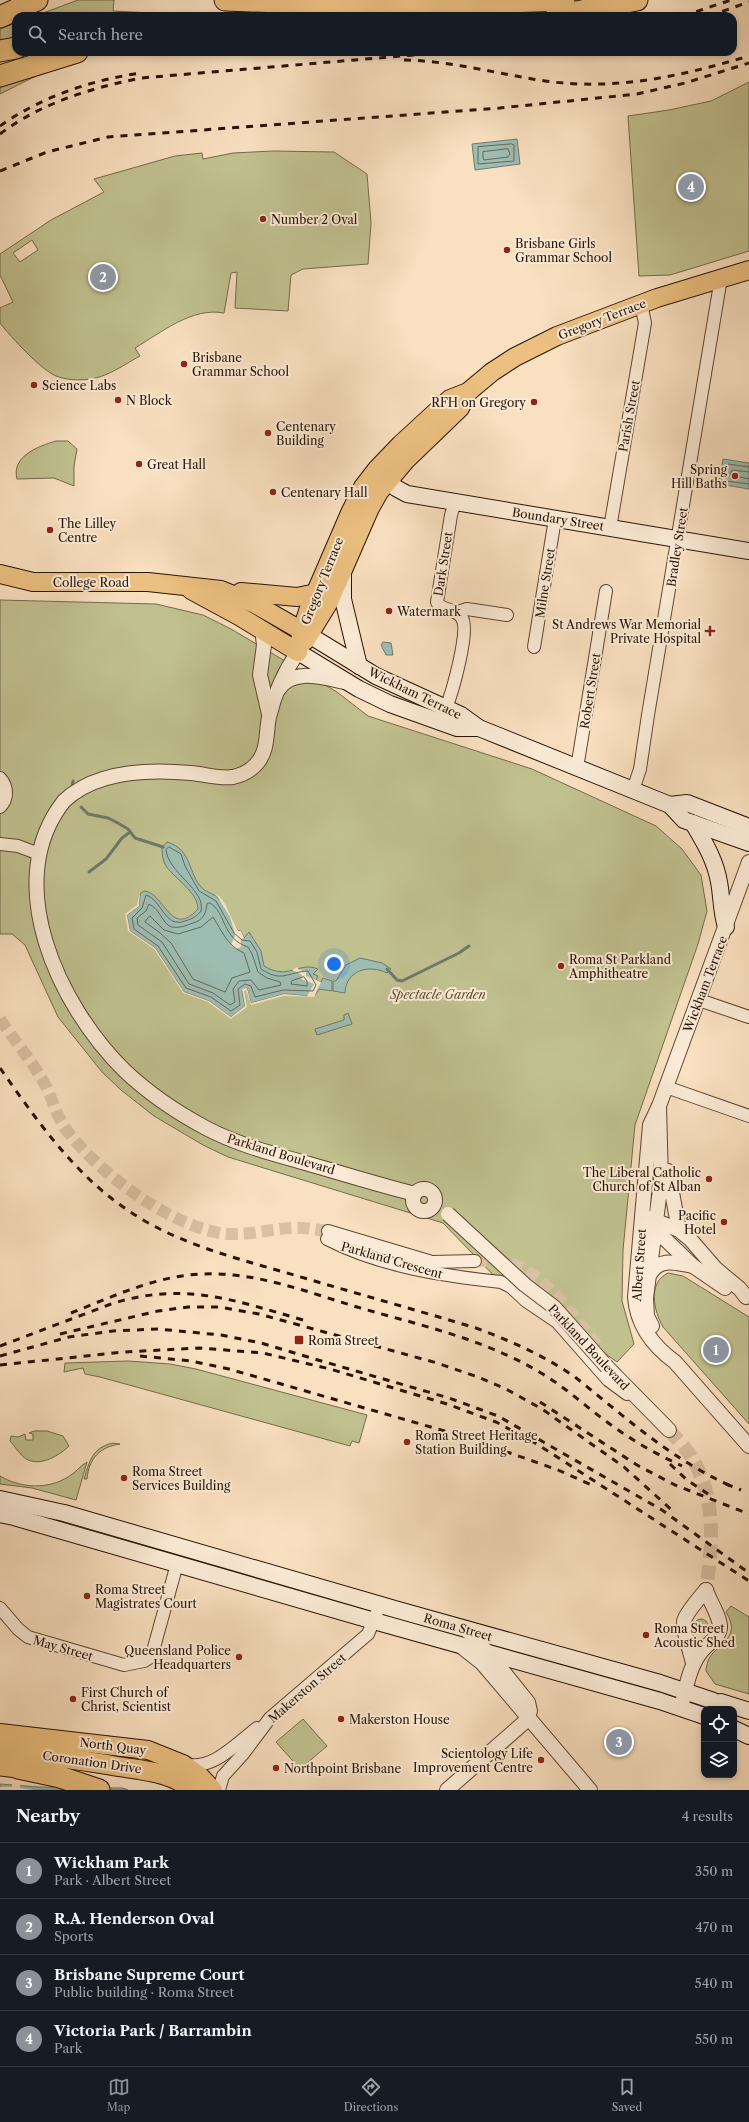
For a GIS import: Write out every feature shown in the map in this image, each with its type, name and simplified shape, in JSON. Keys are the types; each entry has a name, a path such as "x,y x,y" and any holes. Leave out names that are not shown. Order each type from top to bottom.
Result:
{"highway":[{"path":"0,5 10,0"},
{"path":"0,17 37,0"},
{"path":"225,0 397,6 564,0"},
{"path":"576,12 637,0"},
{"path":"0,51 12,49"},
{"path":"0,76 64,56"},
{"name":"Coronation Drive","path":"0,1751 90,1760 154,1771 186,1779"},
{"path":"90,1760 108,1758 160,1764 182,1772 206,1790"},
{"path":"9,1767 46,1774 99,1790"}],"main road":[{"name":"Gregory Terrace","path":"298,652 316,593 360,493 382,475 415,430 450,399 468,392 492,372 529,349 563,334 641,304 749,270"},
{"name":"Gregory Terrace","path":"305,632 329,602 370,508 382,475"},
{"name":"Boundary Street","path":"382,475 401,492 407,494 749,551"},
{"path":"343,571 343,599 359,666"},
{"name":"College Road","path":"0,574 33,582 148,582 221,590 255,604 305,632"},
{"name":"College Road","path":"183,586 262,629 298,652"},
{"path":"221,590 297,597 316,593"},
{"name":"Wickham Terrace","path":"305,632 359,666 395,686 461,715 479,728 670,805 684,820 749,843"},
{"name":"Wickham Terrace","path":"298,652 348,683 390,704 457,728 479,728"},
{"name":"Wickham Terrace","path":"670,805 688,804 749,827"},
{"path":"693,823 708,847 717,872 720,891 720,908 726,928"},
{"name":"Roma Street","path":"0,1499 64,1512 380,1605 686,1691 724,1706"},
{"name":"Roma Street","path":"0,1514 374,1621 574,1676 681,1707 701,1715"},
{"path":"574,1676 587,1662"},
{"path":"711,1700 749,1710"},
{"path":"737,1713 749,1719"},
{"path":"737,1730 749,1736"},
{"name":"North Quay","path":"0,1733 132,1747 161,1754 186,1779 200,1776 213,1790"}],"street":[{"name":"Bradley Street","path":"633,790 640,768 721,278"},
{"name":"Parish Street","path":"610,528 645,323 641,304"},
{"name":"Dark Street","path":"455,502 451,516 436,602 440,607 458,612 467,609 507,615"},
{"name":"Milne Street","path":"534,647 555,518"},
{"name":"Robert Street","path":"576,768 606,591"},
{"path":"446,708 455,681 464,630 463,620 458,612"},
{"name":"Parkland Boulevard","path":"262,629 264,645 260,675 270,717"},
{"name":"Parkland Boulevard","path":"298,652 280,680 262,755 250,769 232,777 156,771 119,775 94,782 70,795 62,804 46,825 34,852 29,882 31,912 35,929 52,970 68,998 90,1031 124,1069 140,1084 183,1115 234,1141 415,1194 421,1190 428,1190 434,1195 434,1202 529,1289 554,1307 669,1430"},
{"path":"276,694 284,683 296,676 315,677 348,683"},
{"path":"0,778 6,789 5,800 0,807"},
{"path":"0,844 18,846 34,852"},
{"name":"Wickham Terrace","path":"643,1215 650,1125 659,1106 699,1000 749,862"},
{"path":"699,1000 749,1017"},
{"path":"666,1087 749,1116"},
{"name":"Wickham Terrace","path":"656,1228 662,1182 659,1106"},
{"path":"662,1152 667,1162 670,1188 679,1230"},
{"path":"643,1215 693,1266 734,1294 747,1298"},
{"name":"Albert Street","path":"643,1215 635,1297 638,1315 645,1330 664,1353 675,1362 749,1446"},
{"path":"656,1228 679,1230 690,1239 716,1269 740,1289 747,1298"},
{"name":"Albert Street","path":"656,1228 646,1298 647,1316 651,1326 670,1350 675,1362"},
{"name":"Parkland Crescent","path":"475,1261 432,1262 328,1235 346,1248 429,1272 501,1282 511,1287 526,1301 557,1322 608,1380 651,1411"},
{"path":"650,1274 656,1266 664,1262 693,1266"},
{"name":"May Street","path":"0,1608 18,1629 28,1637 118,1664 138,1664 149,1658 153,1651 177,1564"},
{"path":"681,1707 693,1663 710,1641 715,1638 720,1628 720,1622 714,1612 706,1590 684,1620 683,1626 688,1637 693,1663"},
{"name":"Makerston Street","path":"219,1790 223,1776 243,1754 270,1718 368,1634 380,1605"},
{"path":"447,1790 528,1719 531,1711 529,1702 489,1652 464,1629"},
{"path":"688,1637 699,1643 710,1641"},
{"path":"442,1640 463,1648 476,1657 590,1790"},
{"path":"186,1779 199,1765 213,1761 270,1718"}],"green space":[{"path":"78,0 114,0 113,11 131,12 46,12"},
{"path":"12,24 12,41 0,44 0,29"},
{"path":"44,72 0,94 0,85"},
{"path":"749,82 749,251 670,275 639,276 628,116 669,110 711,101"},
{"path":"273,151 334,152 367,174 371,223 368,264 303,269 291,275 288,311 235,308 237,272 231,273 224,313 212,312 200,314 178,322 135,348 140,356 109,373 89,379 66,379 49,372 26,352 0,323 0,308 13,302 0,275 0,254 51,220 104,192 94,179 175,156 202,153 203,159 233,153","holes":["32,240 38,250 20,262 13,253"]},
{"path":"56,441 68,441 77,449 74,466 74,486 54,478 17,479 16,471 22,458 35,449"},
{"name":"Spectacle Garden","path":"0,600 156,604 203,615 231,629 337,692 368,716 532,769 656,826 682,849 701,875 707,911 698,944 635,1125 623,1250 622,1301 634,1344 617,1362 536,1304 503,1285 443,1223 228,1157 203,1145 154,1116 121,1090 102,1072 58,1017 25,945 12,934 0,934"},
{"path":"668,1273 683,1276 749,1317 749,1424 663,1327 657,1313 654,1298 657,1283"},
{"path":"128,1361 170,1364 196,1369 367,1415 359,1443 352,1441 350,1446 85,1374 83,1368 64,1372 65,1363"},
{"path":"34,1431 47,1431 63,1436 69,1446 61,1453 45,1461 39,1462 25,1459 10,1441 11,1436 18,1437 25,1434 26,1440 33,1440 33,1434 29,1433"},
{"path":"113,1443 120,1444 101,1451 93,1459 87,1479 84,1479 90,1461 96,1452 100,1448"},
{"path":"87,1462 76,1500 32,1488 0,1484 0,1476 25,1485 43,1486 51,1484 73,1474"},
{"path":"731,1606 749,1617 749,1694 715,1684 706,1671 711,1655 730,1635 730,1621 726,1612"},
{"path":"698,1619 704,1619 708,1623 708,1629 704,1633 698,1633 694,1629 694,1623"},
{"path":"303,1719 327,1746 300,1769 276,1742"}],"water":[{"path":"517,139 520,164 475,170 472,144"},
{"name":"Spring Hill Baths","path":"723,459 749,463 749,489 719,484"},
{"path":"383,642 391,643 393,655 386,655 381,645"},
{"path":"167,842 181,850 186,856 198,883 203,889 216,896 222,902 238,931 241,931 244,938 249,932 261,951 264,966 280,972 305,967 318,969 313,974 318,976 316,980 321,982 323,978 332,981 332,991 319,989 316,994 307,996 284,994 251,1003 247,988 242,990 245,1006 231,1017 209,1001 184,992 155,948 130,931 127,915 139,906 140,894 144,891 157,899 174,917 181,919 189,917 198,909 197,903 190,891 165,864 162,848"},
{"path":"360,958 382,963 391,969 387,973 373,969 360,971 349,979 346,985 345,993 333,991 333,981 336,981 346,965"},
{"path":"348,1013 352,1024 317,1035 315,1029 344,1020 344,1015"},
{"path":"0,1784 38,1787 123,1788 128,1790 0,1790"}],"pier":[{"path":"140,892 139,906 127,915 130,931 155,948 184,992 209,1001 231,1017 245,1006 242,989 247,988 251,1003 284,994 307,996 314,984 301,979 302,975 292,970 298,967 298,969 306,972 306,976 321,982 314,997 284,996 251,1005 246,990 244,991 247,1007 231,1019 208,1002 183,993 154,949 128,931 125,914 137,905"},
{"path":"216,894 225,904 238,931 241,931 244,938 241,939 241,947 236,949 231,945 235,936 234,930 230,917"},
{"path":"12,1782 20,1783 20,1788 35,1790 0,1790 0,1787 12,1787"}],"waterway":[{"path":"72,788 73,781"},
{"path":"81,807 88,814 108,818 116,822 128,829 135,838 163,847"},
{"path":"89,872 106,859 122,838 130,832"},
{"path":"459,953 469,946"},
{"path":"387,969 397,980 402,981 457,954"}],"tunnel":[{"path":"0,1019 43,1081 65,1128 95,1161 134,1193 178,1219 199,1228 220,1233 238,1234 296,1228 328,1231"},
{"path":"475,1261 505,1263 515,1265 527,1271 551,1290 600,1349"},
{"path":"669,1430 685,1448 697,1467 704,1483 708,1500 711,1536 706,1590"}],"railway":[{"path":"695,12 731,0"},
{"path":"720,12 749,2"},
{"path":"0,134 16,123 49,105 85,92 141,78 402,56"},
{"path":"404,60 457,65 545,81 572,84 598,84 648,80 699,70 749,56"},
{"path":"0,171 47,152 108,137 500,108 637,94 685,83 749,63"},
{"path":"0,126 32,106 67,91 104,80 141,73"},
{"path":"0,1068 42,1126 72,1162 107,1195 145,1221 165,1232 207,1249 476,1328 502,1338 564,1369 669,1451 689,1464 731,1486"},
{"path":"71,1313 120,1293 153,1282 187,1275 224,1274 243,1276 282,1284 451,1334 475,1342 520,1361 550,1378 634,1441 682,1466"},
{"path":"0,1346 111,1304 137,1297 162,1294 185,1294 231,1300 303,1320"},
{"path":"60,1334 158,1311 188,1307 219,1307 259,1314 437,1363 478,1377 506,1389 542,1409 624,1467 675,1513"},
{"path":"0,1356 69,1337 113,1331 158,1329 221,1335 261,1343 449,1398 498,1416 662,1510 749,1573"},
{"path":"0,1365 124,1352 200,1348 263,1353 330,1369 447,1404 496,1422 537,1444 749,1581"},
{"path":"140,1356 191,1361 229,1369 462,1436 558,1470 596,1487"},
{"path":"540,1402 637,1465 675,1485 749,1514"},
{"path":"670,1464 687,1480 708,1494"},
{"path":"726,1484 741,1490"}],"place":[{"name":"Victoria Park / Barrambin","path":"691,187"},
{"name":"Number 2 Oval","path":"263,219"},
{"name":"Brisbane Girls Grammar School","path":"507,250"},
{"name":"R.A. Henderson Oval","path":"103,277"},
{"name":"Brisbane Grammar School","path":"184,364"},
{"name":"Science Labs","path":"34,385"},
{"name":"N Block","path":"118,400"},
{"name":"RFH on Gregory","path":"534,402"},
{"name":"Centenary Building","path":"268,433"},
{"name":"Great Hall","path":"139,464"},
{"name":"Spring Hill Baths","path":"735,476"},
{"name":"Centenary Hall","path":"273,492"},
{"name":"The Lilley Centre","path":"50,530"},
{"name":"Watermark","path":"389,611"},
{"name":"St Andrews War Memorial Private Hospital","path":"710,631"},
{"name":"Roma St Parkland Amphitheatre","path":"561,966"},
{"name":"The Liberal Catholic Church of St Alban","path":"709,1179"},
{"name":"Pacific Hotel","path":"724,1222"},
{"name":"Roma Street","path":"299,1340"},
{"name":"Wickham Park","path":"716,1350"},
{"name":"Roma Street Heritage Station Building","path":"407,1442"},
{"name":"Roma Street Services Building","path":"124,1478"},
{"name":"Roma Street Magistrates Court","path":"87,1596"},
{"name":"Roma Street Acoustic Shed","path":"646,1635"},
{"name":"Queensland Police Headquarters","path":"239,1657"},
{"name":"First Church of Christ, Scientist","path":"73,1699"},
{"name":"Makerston House","path":"341,1719"},
{"name":"Brisbane Supreme Court","path":"619,1742"},
{"name":"Scientology Life Improvement Centre","path":"541,1760"},
{"name":"Northpoint Brisbane","path":"276,1768"}]}
